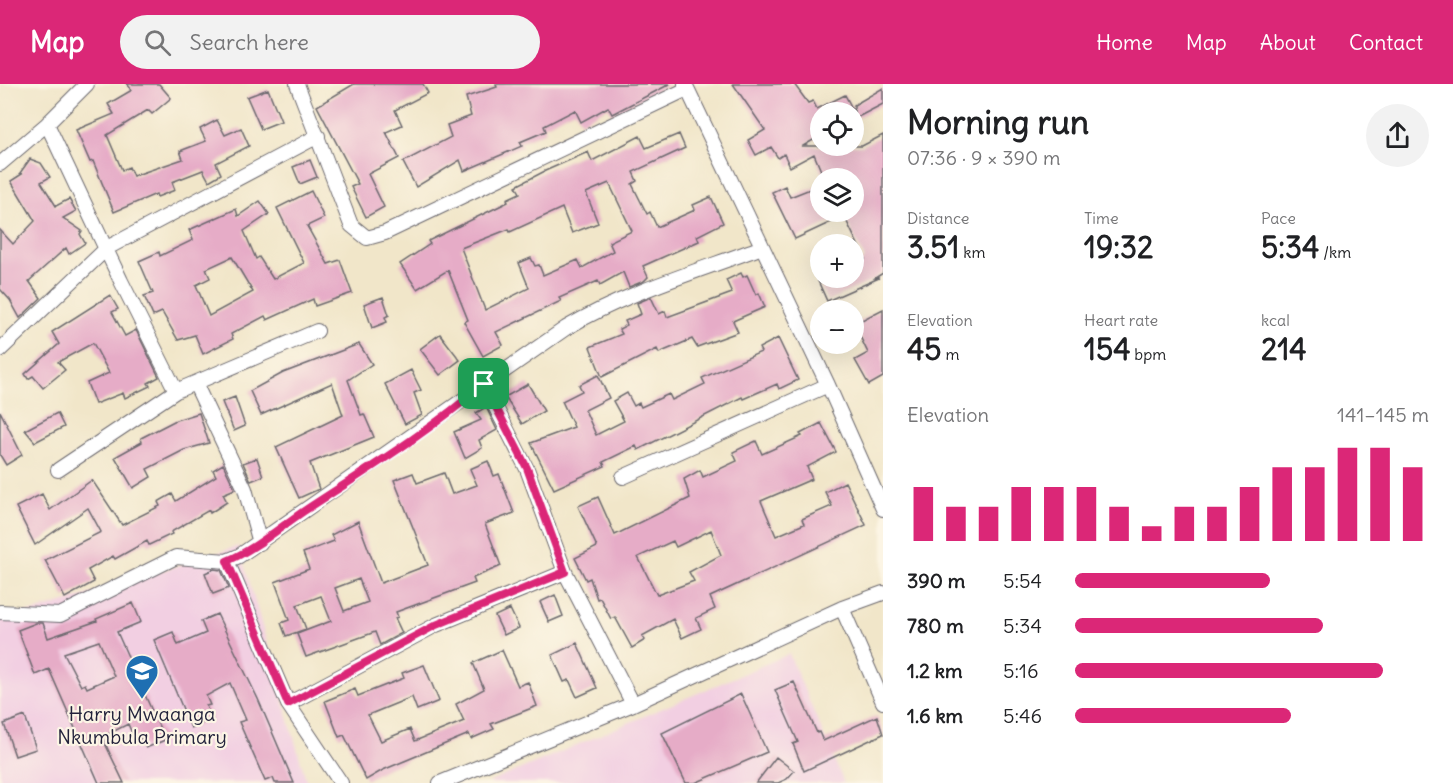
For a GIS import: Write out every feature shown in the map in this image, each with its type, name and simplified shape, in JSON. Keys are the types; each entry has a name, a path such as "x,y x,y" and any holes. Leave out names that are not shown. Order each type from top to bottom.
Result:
{"street":[{"path":"0,164 87,84"},
{"path":"297,84 351,225 367,238 385,233 686,87 828,385 883,509"},
{"path":"47,123 121,281 176,391"},
{"path":"0,350 107,248 318,136"},
{"path":"0,612 60,615 176,557 227,561 260,543 461,404 484,384 596,310 762,247"},
{"path":"58,470 176,391 317,331"},
{"path":"195,383 245,489 260,543"},
{"path":"484,384 527,468 565,572 633,704"},
{"path":"624,477 828,385"},
{"path":"227,561 288,704 341,783"},
{"path":"288,704 436,625 565,572"},
{"path":"440,783 633,704 842,608 883,593"},
{"path":"842,608 883,702"}],"shaded area":[{"name":"Harry Mwaanga Nkumbula Primary","path":"239,546 307,783 0,783 0,617 34,612"},
{"path":"789,654 844,783 488,783"}],"building":[{"path":"127,84 159,84 171,98 152,114 148,110 107,135 122,170 129,167 133,176 183,159 180,151 206,141 200,129 217,120 225,135 241,128 249,146 216,163 221,174 209,181 203,170 172,182 175,190 157,197 156,194 114,212 93,161 90,162 76,130 114,114 108,104 132,90"},
{"path":"354,84 423,84 428,93 395,110 402,125 386,132 399,158 368,174 384,207 366,217 351,187 358,184 317,106"},
{"path":"496,84 670,84 612,114 608,107 581,122 575,110 544,126 546,131 520,142 522,146 464,171 460,160 416,187 403,162 451,137 447,125 471,116 466,97 497,87"},
{"path":"733,84 794,84 808,103 810,102 810,142 803,146 810,146 810,156 790,167 784,154 778,158 771,147 756,155 748,140 765,130"},
{"path":"883,88 883,104 864,114 864,102 859,102"},
{"path":"268,89 281,121 261,129 247,97"},
{"path":"845,95 849,102 831,102"},
{"path":"679,134 685,148 633,172 637,181 632,184 647,214 650,212 657,227 695,210 693,205 711,197 723,223 697,236 699,241 643,266 648,277 644,281 629,287 623,272 600,285 598,281 559,298 561,301 496,332 503,345 483,356 464,322 468,320 448,270 417,289 400,264 430,244 428,241 508,202 507,199 520,193 516,186 545,171 588,152 592,161 640,136 646,148","holes":["609,183 632,231 609,242 613,251 582,268 578,260 543,275 539,265 535,266 531,258 519,263 529,288 485,310 461,248 509,229 510,232 562,208 572,233 598,223 586,193"]},
{"path":"883,135 883,273 875,278 879,278 864,285 864,234 853,234 847,222 864,222 864,168 820,168 815,156 864,156 864,145"},
{"path":"30,159 41,163 50,177 41,182 56,206 69,199 76,211 63,218 82,231 80,234 85,243 69,254 66,248 29,281 41,298 20,318 10,300 0,289 0,230 13,244 35,221 11,181 22,174 20,173"},
{"path":"310,160 317,177 300,184 293,167"},
{"path":"785,186 790,197 810,189 810,222 831,222 795,239 772,192"},
{"path":"311,191 324,218 307,226 328,264 340,260 352,293 315,306 313,299 267,320 265,316 231,334 233,339 203,354 195,335 178,340 162,312 153,316 144,296 153,293 139,261 159,252 160,256 193,240 189,230 236,209 238,216 260,201 269,214 244,231 256,259 259,257 273,279 304,263 277,208","holes":["232,257 253,292 209,316 196,285 210,278 206,269"]},
{"path":"741,273 743,277 747,275 756,295 759,293 765,307 733,321 738,332 697,347 692,339 659,353 657,349 602,377 590,347 622,334 619,329 627,325 625,321 641,314 637,303 651,297 659,314 665,311 667,317 732,293 726,280"},
{"path":"821,288 856,288 829,300 827,300"},
{"path":"110,295 118,309 112,312 125,336 136,330 159,377 148,383 150,386 125,398 123,393 95,404 87,383 109,373 93,343 58,362 65,370 43,388 33,376 28,379 25,374 59,344 52,332"},
{"path":"383,297 389,315 385,317 387,322 372,328 364,304"},
{"path":"883,309 883,377 869,385 855,360 868,353 864,345 864,319"},
{"path":"440,334 460,360 440,375 420,349"},
{"path":"778,338 798,380 779,389 777,384 743,399 742,397 638,450 636,446 603,462 605,466 554,489 531,443 574,427 562,401 582,391 579,385 598,375 609,398 585,410 596,435 624,421 613,401 627,393 634,406 639,403 641,407 669,394 672,400 705,384 702,378 761,352 759,348"},
{"path":"359,344 372,364 348,380 361,415 364,414 374,437 310,463 319,489 299,498 276,447 343,415 332,383 261,415 250,391 283,373"},
{"path":"411,370 421,390 414,393 422,415 405,424 385,384"},
{"path":"528,384 544,411 522,424 505,397"},
{"path":"235,397 245,426 234,431 222,402"},
{"path":"486,407 497,430 479,440 482,448 465,458 454,432 481,420 476,413"},
{"path":"0,411 22,455 6,465 0,455"},
{"path":"57,413 64,427 35,442 25,430"},
{"path":"199,413 209,443 184,450 147,469 151,477 133,488 115,457 142,442 141,438 176,420"},
{"path":"821,423 836,452 807,467 812,479 761,501 776,536 804,524 802,519 832,506 825,492 845,482 866,525 710,597 715,609 696,618 701,629 682,638 673,619 642,636 645,640 632,648 615,617 611,619 600,598 597,599 590,578 586,580 575,558 597,547 578,506 598,497 615,535 690,498 684,479 700,470 703,477 737,461 733,452 756,441 762,454 802,436 800,434","holes":["711,530 721,555 689,572 694,581 657,595 638,557 673,541 676,547"]},
{"path":"257,458 263,476 251,481 243,463"},
{"path":"488,461 494,476 499,474 514,513 485,524 501,566 473,578 475,583 396,612 398,617 395,618 402,633 380,645 375,632 306,657 297,634 331,621 321,596 297,605 306,629 286,636 281,623 289,620 275,582 309,569 303,553 334,541 331,535 358,521 381,583 428,565 394,480 413,473 417,483 444,473 452,494 477,485 470,469","holes":["359,579 368,602 344,611 335,588"]},
{"path":"223,464 235,489 223,494 227,502 171,532 172,534 149,545 147,541 115,559 113,556 88,570 94,582 65,598 45,560 101,532 88,508 35,545 16,507 42,494 50,510 92,480 122,525 160,506 158,502 172,494 176,501 216,476 213,470"},
{"path":"214,569 221,570 229,588 213,594 205,573"},
{"path":"555,595 563,616 549,622 540,602"},
{"path":"133,603 141,622 117,632 165,740 146,748 139,735 134,738 128,724 102,737 124,783 99,783 49,669 35,675 18,630 36,623 43,623 48,638 97,621 96,619","holes":["99,641 114,676 87,688 85,684 81,686 64,653"]},
{"path":"510,609 519,628 504,635 495,616"},
{"path":"217,614 258,699 294,783 275,783 273,778 265,781 239,722 246,720 230,683 206,696 210,705 206,706 212,719 191,728 154,640 173,632 178,645 206,633 201,621"},
{"path":"577,643 597,688 577,697 569,680 564,682 552,655"},
{"path":"502,650 518,686 528,682 537,706 491,724 494,729 471,739 469,734 383,770 366,780 344,735 339,737 325,701 355,689 358,696 404,678 402,673 424,665 439,701 417,710 412,697 368,715 381,741 410,729 415,741 464,721 456,704 484,689 473,663"},
{"path":"794,682 817,733 819,732 823,741 877,716 883,734 804,771 793,744 798,742 775,690"},
{"path":"741,694 767,752 695,783 686,783 662,733"},
{"path":"25,716 36,749 15,756 4,724"},
{"path":"776,757 794,771 787,779 778,783 756,783"}],"place":[{"name":"Harry Mwaanga Nkumbula Primary","path":"142,700"}],"route":[{"path":"484,384 527,468 565,572 436,625 288,704 227,561 252,549 279,528 461,404 484,384"}]}
